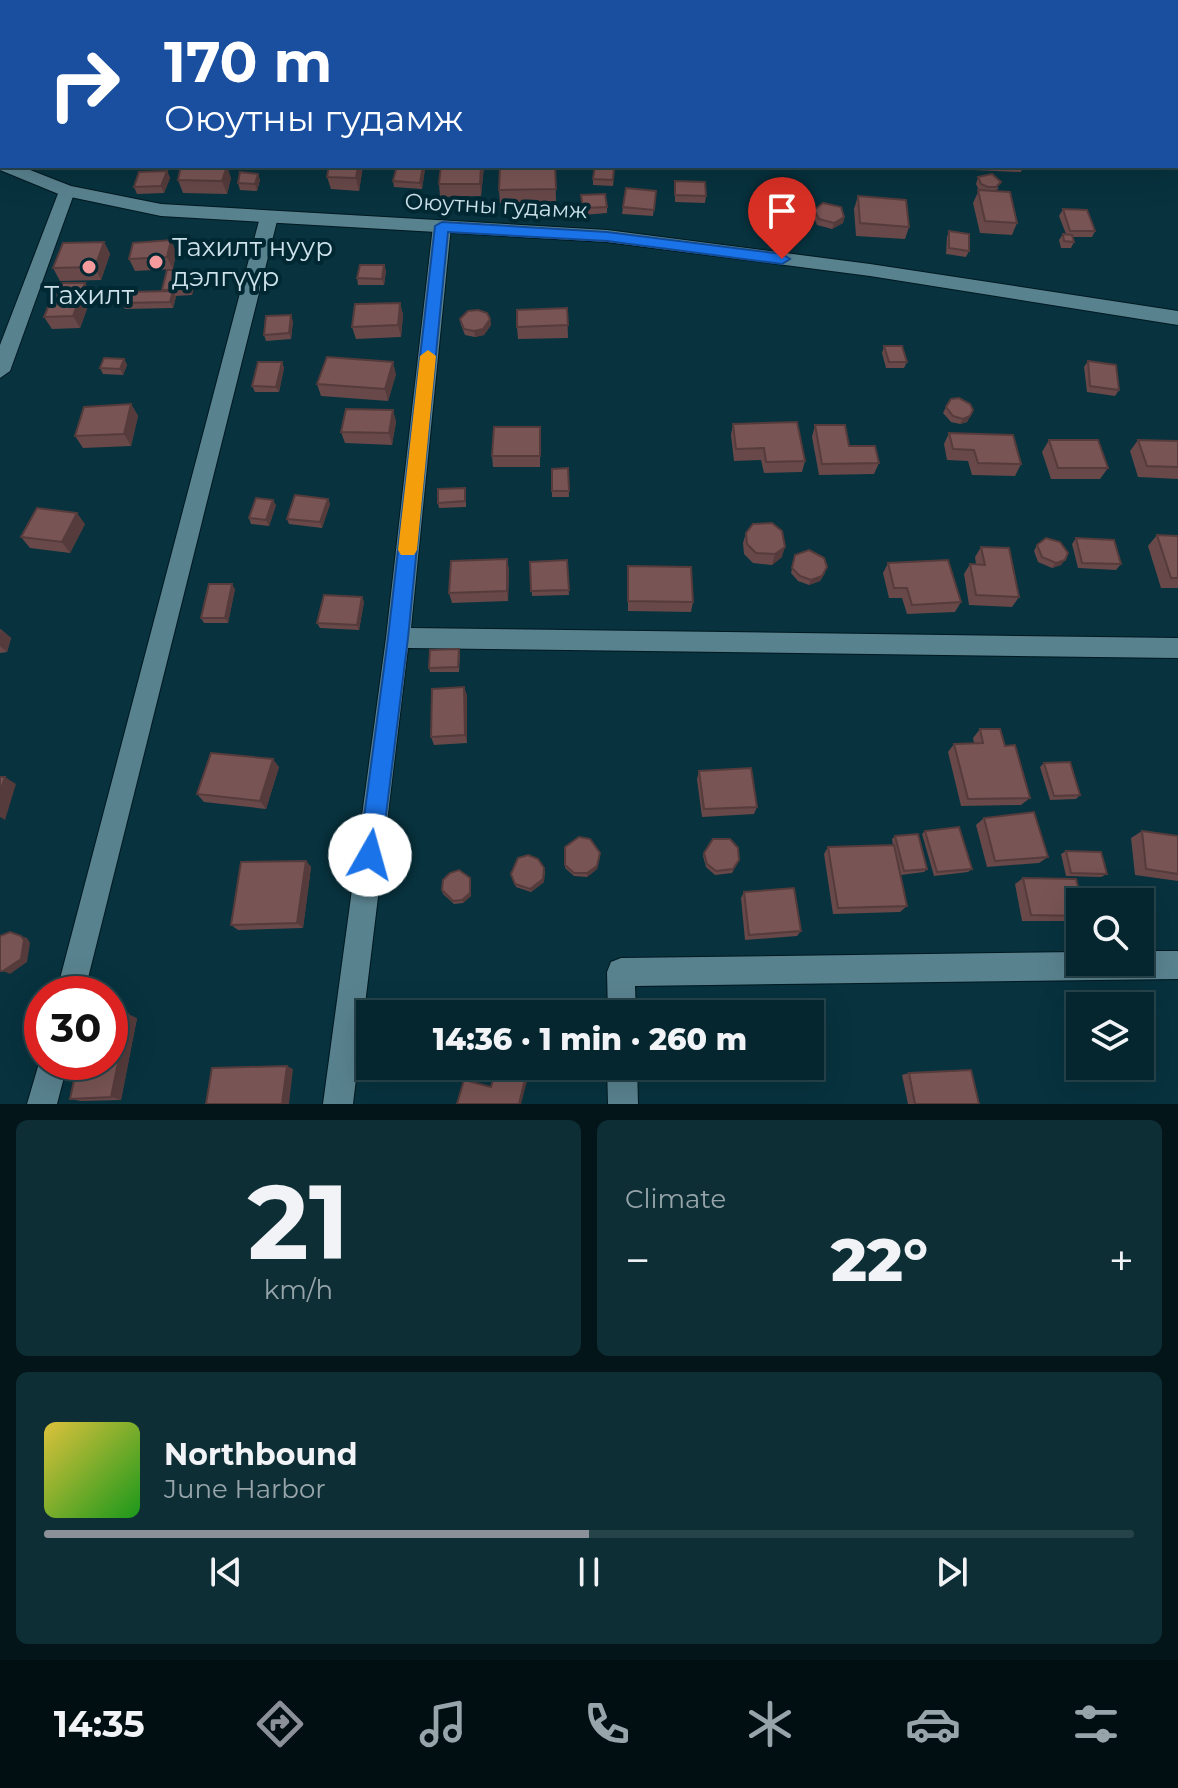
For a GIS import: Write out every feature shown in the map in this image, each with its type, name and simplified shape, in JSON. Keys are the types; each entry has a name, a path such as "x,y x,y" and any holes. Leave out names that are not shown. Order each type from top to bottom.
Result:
{"street":[{"name":"Оюутны гудамж","path":"10,168 67,191 161,210 607,236 870,270 1178,318"},
{"path":"0,371 67,191"},
{"path":"75,976 269,217"},
{"path":"338,1104 398,638 442,226"},
{"path":"398,638 1178,648"},
{"path":"622,1000 621,972 1178,965"},
{"path":"42,1104 48,1080"},
{"path":"622,1080 623,1104"}],"building":[{"path":"181,168 226,168 222,181 178,180"},
{"path":"329,168 358,168 356,178 327,177"},
{"path":"396,168 423,168 420,183 393,181"},
{"path":"441,168 481,168 480,184 439,184"},
{"path":"500,168 555,168 556,189 499,190"},
{"path":"595,168 614,168 613,180 593,179"},
{"path":"167,171 161,186 134,187 139,172"},
{"path":"240,172 258,174 255,184 238,183"},
{"path":"992,174 1001,182 996,187 981,184 978,177"},
{"path":"675,181 705,182 706,196 675,195"},
{"path":"626,188 656,191 654,210 623,207"},
{"path":"978,190 1010,192 1017,223 985,221"},
{"path":"605,194 607,207 583,208 581,195"},
{"path":"858,196 906,200 909,227 860,223"},
{"path":"823,203 841,207 844,217 834,223 819,219 814,210"},
{"path":"1063,209 1087,210 1095,231 1070,231"},
{"path":"949,231 969,234 969,251 949,248"},
{"path":"1063,234 1072,235 1074,242 1064,241"},
{"path":"171,240 167,257 129,259 133,243"},
{"path":"104,242 95,267 53,268 63,243"},
{"path":"360,265 384,265 382,279 357,278"},
{"path":"167,270 195,270 190,289 162,290"},
{"path":"58,283 85,283 73,316 44,317"},
{"path":"173,291 170,302 122,303 126,292"},
{"path":"400,303 398,325 352,327 355,304"},
{"path":"567,308 568,325 517,327 517,310"},
{"path":"468,311 487,313 490,319 483,329 464,329 460,319"},
{"path":"291,315 289,333 264,335 266,316"},
{"path":"884,346 902,346 907,362 889,362"},
{"path":"327,357 393,362 385,389 317,384"},
{"path":"104,358 124,359 120,369 100,368"},
{"path":"1088,361 1116,365 1119,390 1090,386"},
{"path":"258,362 282,362 276,387 252,386"},
{"path":"959,398 970,404 973,410 970,416 963,419 953,416 946,407 951,399"},
{"path":"131,404 124,434 75,436 84,407"},
{"path":"346,409 393,410 389,433 341,432"},
{"path":"797,422 805,461 766,462 764,448 736,449 733,424"},
{"path":"815,425 845,425 849,446 875,446 879,463 822,464"},
{"path":"494,427 540,427 540,456 492,456"},
{"path":"949,433 1013,435 1021,464 978,463 974,450 953,449"},
{"path":"1049,440 1098,440 1108,468 1058,468"},
{"path":"1138,440 1178,441 1178,467 1147,466"},
{"path":"568,468 569,491 552,491 552,469"},
{"path":"465,488 465,501 438,503 438,489"},
{"path":"295,495 328,499 320,522 287,519"},
{"path":"256,498 273,500 266,520 249,518"},
{"path":"37,508 77,513 62,542 21,537"},
{"path":"772,523 782,531 785,547 775,554 756,553 747,544 746,533 753,524"},
{"path":"1157,535 1178,536 1178,578 1171,578"},
{"path":"1046,538 1060,542 1068,553 1065,560 1056,563 1042,557 1037,545"},
{"path":"1076,538 1114,540 1121,564 1082,563"},
{"path":"981,547 1009,548 1019,597 976,595 970,564 985,565"},
{"path":"809,550 824,558 827,567 822,576 811,580 800,576 792,568 795,555"},
{"path":"507,559 507,591 449,593 451,561"},
{"path":"567,560 569,590 531,591 530,562"},
{"path":"948,560 961,602 912,605 907,588 894,588 888,563"},
{"path":"628,566 691,567 693,602 628,601"},
{"path":"209,584 232,584 225,618 201,618"},
{"path":"324,595 362,597 357,625 317,623"},
{"path":"459,649 458,667 429,668 430,650"},
{"path":"464,687 465,735 431,737 432,689"},
{"path":"980,729 1000,729 1005,746 1015,745 1030,798 968,799 954,744 983,743"},
{"path":"211,753 273,759 260,801 197,794"},
{"path":"1070,762 1080,795 1054,796 1044,763"},
{"path":"751,768 757,807 704,809 699,771"},
{"path":"1034,812 1048,857 995,861 984,818"},
{"path":"959,827 972,869 937,872 925,831"},
{"path":"1142,831 1178,836 1178,874 1146,869"},
{"path":"918,834 927,869 904,871 895,836"},
{"path":"579,837 590,839 600,853 597,866 587,873 574,873 565,865 565,847"},
{"path":"713,839 730,839 738,848 739,860 733,869 716,871 707,864 704,853"},
{"path":"894,845 907,906 838,908 828,847"},
{"path":"1066,851 1101,852 1107,874 1071,873"},
{"path":"528,855 538,859 544,868 543,879 530,889 515,884 511,874 518,858"},
{"path":"306,861 297,923 231,925 241,862"},
{"path":"459,870 470,878 470,893 462,900 453,901 442,890 443,880"},
{"path":"1023,878 1076,879 1078,888 1066,888 1066,916 1031,915"},
{"path":"794,888 801,931 749,935 744,892"},
{"path":"10,932 24,940 21,959 0,971 0,936"},
{"path":"287,1066 282,1104 206,1104 212,1068"},
{"path":"971,1070 979,1104 915,1104 909,1073"},
{"path":"74,1080 114,1080 111,1097 70,1099"},
{"path":"464,1080 491,1087 493,1080 525,1080 519,1104 457,1104"}],"slow traffic":[{"path":"407,550 428,356"}],"place":[{"name":"Тахилт нуур дэлгүүр","path":"156,262"},
{"name":"Тахилт","path":"89,267"}],"route":[{"path":"370,855 398,638 442,226 607,236 782,259"}]}
